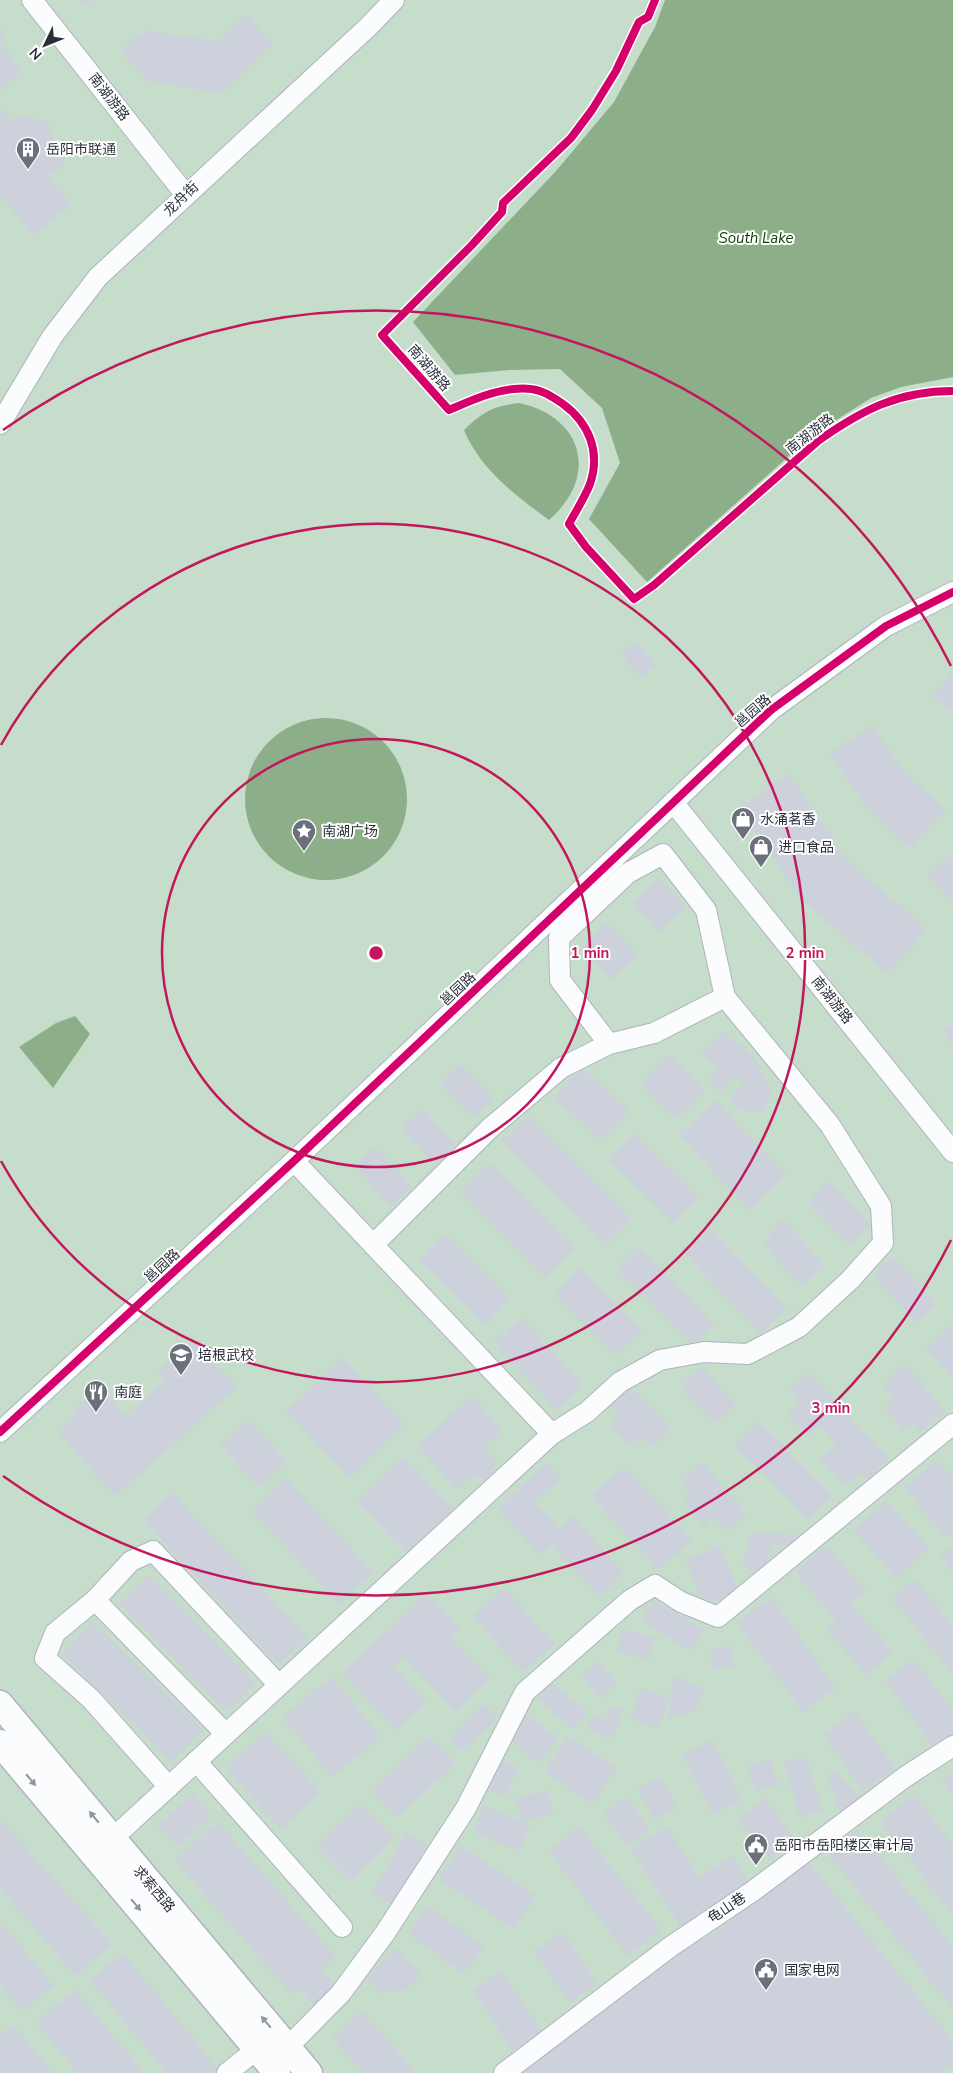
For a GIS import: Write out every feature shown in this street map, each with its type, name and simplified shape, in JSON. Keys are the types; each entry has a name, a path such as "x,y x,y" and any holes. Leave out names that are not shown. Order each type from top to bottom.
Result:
{"main road":[{"name":"求索西路","path":"0,1704 309,2073"},
{"name":"求索西路","path":"0,1743 278,2073"}],"street":[{"name":"南湖游路","path":"32,0 185,194"},
{"name":"龙舟街","path":"0,424 52,337 98,277 185,194 361,34 394,0"},
{"name":"邕园路","path":"0,1432 294,1161 771,710 886,626 953,592"},
{"name":"南湖游路","path":"673,802 953,1152"},
{"path":"112,1839 552,1434 587,1412 620,1382 660,1360 704,1352 748,1354 799,1327 850,1280 883,1243 881,1206 830,1124 725,997 706,910 663,854 628,873 559,938 560,980 609,1044"},
{"path":"373,1245 489,1130 561,1068 609,1044 654,1033 725,997"},
{"path":"294,1161 552,1434"},
{"path":"287,2048 342,1993 385,1934 466,1808 525,1692 630,1600 654,1585 681,1602 718,1617 953,1424"},
{"path":"169,1787 91,1699 45,1658 55,1634 95,1600 131,1560 153,1552 279,1685"},
{"path":"95,1600 226,1734"},
{"name":"龟山巷","path":"504,2073 670,1947 754,1891 905,1777 953,1746"},
{"path":"196,1761 342,1927"},
{"path":"227,2073 257,2048"}],"shaded area":[{"path":"0,0 953,0 953,2073 0,2073"}],"water":[{"name":"South Lake","path":"665,0 953,0 953,377 901,387 871,398 814,434 647,582 589,519 620,463 602,408 560,369 509,370 455,375 413,322 556,171 614,102 655,27"},
{"path":"519,403 541,410 558,421 570,435 577,451 579,468 575,486 565,503 549,520 500,481 479,457 464,430 495,408"},
{"path":"326,718 357,724 383,742 401,768 407,799 401,830 383,856 357,874 326,880 295,874 269,856 251,830 245,799 251,768 269,742 295,724"},
{"path":"75,1016 90,1034 53,1088 19,1047 56,1023"}],"building":[{"path":"80,0 92,0 84,6"},
{"path":"246,15 273,44 221,93 147,81 121,50 144,31 220,41"},
{"path":"0,29 6,37 0,42"},
{"path":"0,44 22,71 0,90"},
{"name":"岳阳市联通","path":"0,108 9,119 27,116 47,122 65,162 48,177 71,205 33,235 0,195"},
{"path":"636,642 656,665 641,678 621,654"},
{"path":"953,673 953,713 932,695"},
{"path":"872,726 903,770 946,810 910,848 865,805 830,754"},
{"path":"789,774 847,860 927,929 888,974 803,901 739,808"},
{"path":"953,854 953,903 927,876"},
{"path":"659,879 686,906 659,932 632,904"},
{"path":"606,923 637,955 612,980 581,948"},
{"path":"953,1024 953,1048 943,1030"},
{"path":"724,1031 755,1058 773,1092 764,1111 741,1111 729,1100 744,1083 735,1075 721,1091 709,1081 719,1070 702,1055"},
{"path":"669,1055 705,1091 676,1119 641,1084"},
{"path":"461,1064 493,1099 474,1118 441,1083"},
{"path":"581,1068 629,1110 602,1140 554,1098"},
{"path":"715,1100 786,1175 750,1210 679,1135"},
{"path":"422,1109 456,1145 435,1165 401,1129"},
{"path":"528,1116 632,1218 606,1244 502,1142"},
{"path":"634,1133 699,1197 673,1223 608,1159"},
{"path":"375,1147 412,1187 391,1207 354,1166"},
{"path":"490,1163 575,1249 545,1278 461,1192"},
{"path":"829,1181 871,1224 850,1245 808,1202"},
{"path":"781,1218 825,1265 802,1286 764,1245"},
{"path":"710,1228 787,1308 761,1333 684,1253"},
{"path":"444,1234 510,1299 485,1325 419,1260"},
{"path":"639,1247 714,1324 693,1345 617,1269"},
{"path":"892,1257 937,1304 917,1323 873,1276"},
{"path":"580,1268 642,1330 616,1356 554,1294"},
{"path":"522,1318 583,1386 556,1411 494,1343"},
{"path":"951,1325 953,1327 953,1378 926,1349"},
{"path":"193,1339 237,1387 116,1496 58,1433 73,1419 78,1404 95,1393 110,1398 126,1416 165,1380 158,1371"},
{"path":"343,1358 405,1425 349,1478 286,1411"},
{"path":"905,1365 945,1410 920,1432 912,1423 904,1430 884,1408 894,1399 883,1385"},
{"path":"702,1367 736,1405 714,1424 681,1386"},
{"path":"808,1372 889,1458 867,1479 860,1472 845,1486 820,1459 836,1444 820,1426 809,1436 787,1414 800,1402 789,1390"},
{"path":"629,1387 671,1428 653,1447 640,1435 630,1446 609,1425 619,1414 611,1406"},
{"path":"471,1396 503,1431 484,1449 496,1461 492,1473 483,1480 471,1476 457,1489 417,1446"},
{"path":"248,1420 287,1462 259,1487 220,1445"},
{"path":"759,1422 833,1496 809,1520 735,1446"},
{"path":"403,1457 453,1508 407,1553 357,1502"},
{"path":"938,1460 953,1478 953,1530 945,1537 904,1487"},
{"path":"547,1463 561,1478 535,1502 560,1528 572,1516 624,1573 599,1597 551,1544 540,1555 497,1508"},
{"path":"703,1463 747,1514 727,1531 714,1516 704,1526 683,1502 692,1495 681,1482"},
{"path":"624,1466 692,1540 659,1570 591,1496"},
{"path":"286,1478 373,1573 339,1604 252,1510"},
{"path":"172,1493 308,1638 278,1665 143,1520"},
{"path":"886,1500 929,1548 896,1578 853,1530"},
{"path":"752,1533 801,1535 798,1545 772,1545 763,1573 742,1567"},
{"path":"826,1545 866,1591 851,1604 892,1652 866,1675 826,1629 836,1620 795,1572"},
{"path":"719,1546 739,1591 704,1605 685,1560"},
{"path":"953,1546 953,1572 940,1556"},
{"path":"149,1575 256,1684 226,1712 119,1603"},
{"path":"915,1579 953,1626 953,1674 892,1598"},
{"path":"504,1588 554,1644 523,1672 473,1616"},
{"path":"427,1593 461,1629 451,1638 490,1679 455,1712 403,1657 393,1666 426,1702 396,1730 342,1673"},
{"path":"771,1598 836,1688 803,1712 737,1622"},
{"path":"653,1600 704,1630 691,1651 641,1621"},
{"path":"94,1622 203,1730 171,1762 62,1654"},
{"path":"622,1629 654,1637 648,1660 616,1651"},
{"path":"731,1646 734,1667 713,1670 710,1649"},
{"path":"914,1659 953,1712 953,1737 936,1750 885,1681"},
{"path":"598,1661 617,1683 600,1698 581,1676"},
{"path":"674,1676 704,1689 695,1710 668,1719"},
{"path":"332,1677 381,1737 332,1777 283,1717"},
{"path":"551,1682 587,1712 573,1729 537,1699"},
{"path":"641,1688 670,1699 659,1729 630,1719"},
{"path":"484,1704 497,1718 462,1752 449,1739"},
{"path":"611,1706 623,1711 612,1739 587,1729 593,1715 605,1720"},
{"path":"855,1711 895,1769 863,1791 823,1734"},
{"path":"528,1715 558,1739 539,1764 509,1739"},
{"path":"266,1732 321,1792 281,1829 226,1769"},
{"path":"430,1736 456,1763 397,1817 372,1790"},
{"path":"568,1736 617,1768 593,1804 544,1772"},
{"path":"712,1740 743,1800 713,1815 682,1755"},
{"path":"501,1759 519,1769 504,1797 486,1788"},
{"path":"770,1759 778,1785 756,1792 747,1767"},
{"path":"807,1759 822,1811 800,1817 783,1760"},
{"path":"953,1771 953,1795 941,1780"},
{"path":"835,1772 860,1797 841,1815 827,1775"},
{"path":"660,1777 677,1808 654,1820 638,1789"},
{"path":"548,1791 553,1814 521,1821 516,1797"},
{"path":"193,1794 212,1816 177,1846 158,1824"},
{"path":"914,1795 953,1845 953,1915 880,1821"},
{"path":"627,1797 649,1829 627,1845 604,1813"},
{"path":"765,1798 795,1840 768,1859 738,1818"},
{"path":"361,1803 395,1838 351,1881 316,1846"},
{"path":"484,1806 530,1824 520,1851 473,1832"},
{"path":"0,1819 112,1944 76,1976 0,1888 0,1846 11,1835 0,1844"},
{"path":"218,1822 336,1957 321,1969 337,1986 315,2006 300,1989 292,1995 175,1860"},
{"path":"580,1827 661,1930 628,1956 549,1851"},
{"path":"667,1827 699,1877 732,1856 750,1883 681,1927 631,1850"},
{"path":"857,1829 953,1947 953,2009 827,1853"},
{"path":"406,1833 427,1845 393,1905 372,1893"},
{"path":"461,1846 536,1896 513,1929 439,1879"},
{"name":"国家电网","path":"805,1858 953,2041 953,2063 940,2073 517,2073 656,1965 715,1933"},
{"path":"428,1906 484,1946 464,1974 408,1934"},
{"path":"0,1922 54,1985 23,2012 0,1985"},
{"path":"563,1932 597,1984 569,2003 534,1951"},
{"path":"396,1948 421,1974 406,1990 381,1993 366,1977"},
{"path":"123,1953 217,2068 211,2073 167,2073 90,1980"},
{"path":"502,1971 542,2031 513,2051 473,1990"},
{"path":"75,1990 144,2073 78,2073 36,2023"},
{"path":"362,2011 416,2073 363,2073 332,2037"},
{"path":"13,2025 53,2073 0,2073 0,2036"}],"cycle path":[{"path":"655,0 648,17 639,22 616,71 592,110 571,138 503,203 502,212 471,246 382,335 449,410 489,394 505,390 522,389 546,393 563,404 580,420 586,429 593,450 593,472 590,484 569,524 586,547 634,599 654,585 818,441 834,430 881,404 915,394 953,391"},
{"path":"0,1432 294,1161 771,710 886,626 953,592"}],"place":[{"name":"岳阳市联通","path":"28,170"},
{"name":"水涌茗香","path":"743,840"},
{"name":"南湖广场","path":"304,852"},
{"name":"进口食品","path":"761,868"},
{"name":"培根武校","path":"181,1376"},
{"name":"南庭","path":"96,1413"},
{"name":"岳阳市岳阳楼区审计局","path":"756,1866"},
{"name":"国家电网","path":"766,1991"}]}
